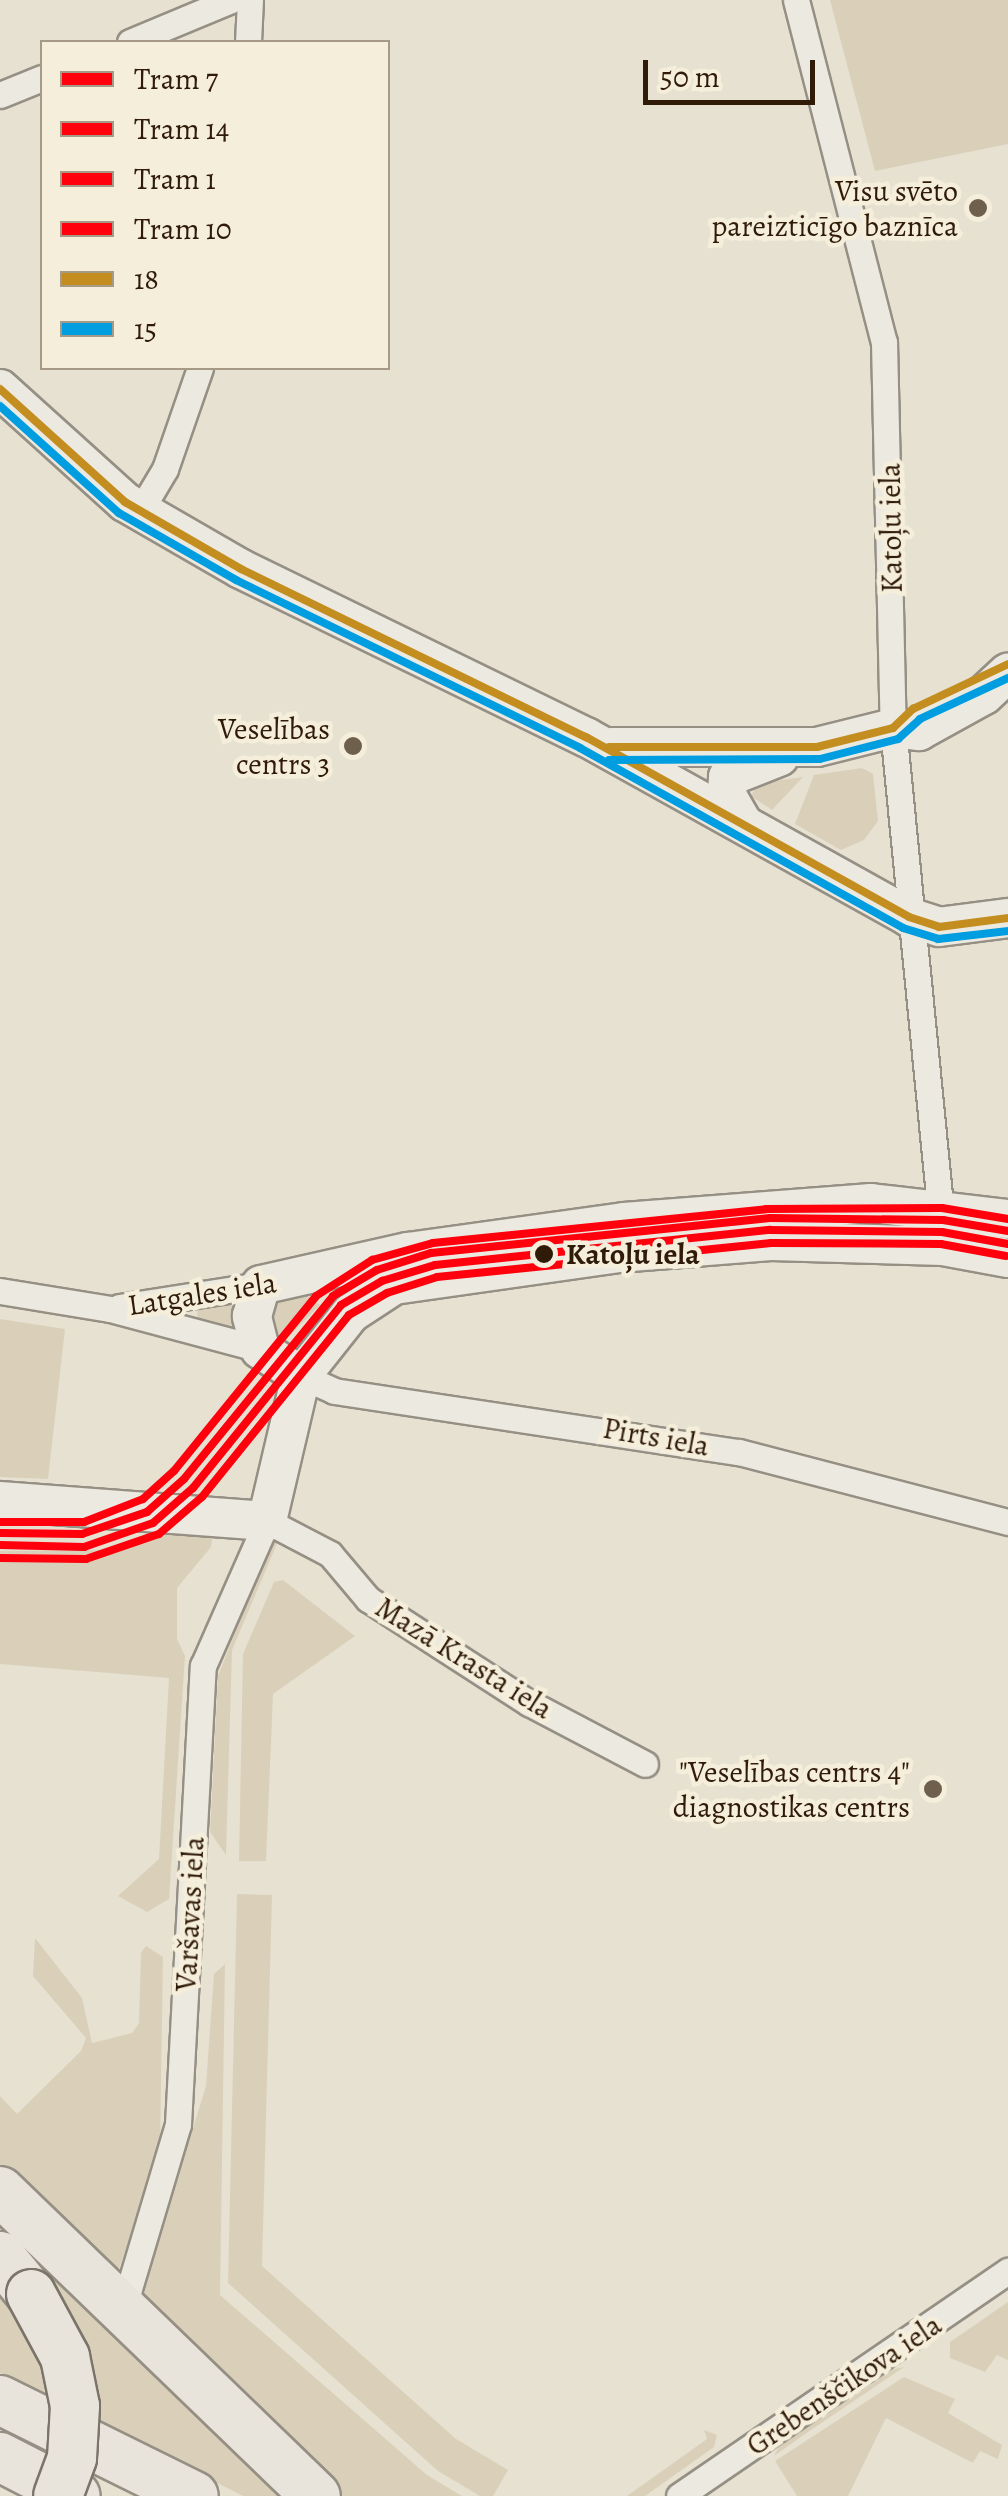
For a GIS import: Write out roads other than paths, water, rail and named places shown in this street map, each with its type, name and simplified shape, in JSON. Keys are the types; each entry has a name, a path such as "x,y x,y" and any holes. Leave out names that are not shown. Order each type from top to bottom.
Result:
{"highway":[{"path":"0,2191 108,2300 316,2496"},
{"path":"0,2256 31,2294 65,2357 75,2406 72,2458 58,2496"},
{"path":"0,2400 194,2496"},
{"path":"0,2457 76,2496"}],"street":[{"path":"135,40 231,0"},
{"path":"248,40 250,0"},
{"name":"Katoļu iela","path":"796,0 884,342 893,728 942,1246"},
{"path":"0,95 40,79"},
{"path":"140,512 166,469 199,370"},
{"path":"0,389 140,512 241,569 604,746 910,917 939,927 1008,918"},
{"path":"893,728 913,709 1008,664"},
{"path":"742,820 727,796 728,778 749,764 893,728 920,731 984,695 1008,673"},
{"path":"604,746 818,747"},
{"name":"Latgales iela","path":"110,1309 531,1232 827,1205 940,1207 1008,1219"},
{"path":"268,1521 300,1376 370,1298 394,1284 638,1252 811,1240 942,1246 1008,1258"},
{"path":"260,1349 252,1316 262,1284"},
{"name":"Latgales iela","path":"0,1292 110,1309 260,1349 300,1376"},
{"name":"Pirts iela","path":"300,1376 334,1391 739,1452 1008,1522"},
{"name":"Mazā Krasta iela","path":"0,1501 268,1521 330,1554 368,1598 513,1692 645,1764"},
{"name":"Varšavas iela","path":"108,2300 128,2292 178,2124 202,1666 268,1521"},
{"name":"Grebenščikova iela","path":"679,2496 1008,2271"}],"tram line":[{"name":"10","path":"0,1522 84,1522 143,1499 174,1471 316,1296 372,1260 433,1243 766,1209 942,1208 1008,1219"},
{"name":"1","path":"0,1533 82,1534 147,1512 184,1479 333,1296 377,1270 431,1253 770,1218 943,1220 1008,1231"},
{"name":"7","path":"0,1545 84,1547 153,1523 193,1488 341,1305 382,1281 435,1265 770,1230 942,1232 1008,1244"},
{"name":"14","path":"0,1558 86,1559 159,1534 202,1497 349,1315 387,1293 437,1277 771,1243 941,1244 1006,1256"}],"place":[{"name":"Visu svēto pareizticīgo baznīca","path":"978,208"},
{"name":"Veselības centrs 3","path":"353,746"},
{"name":"Katoļu iela","path":"544,1254"},
{"name":"\"Veselības centrs 4\" diagnostikas centrs","path":"933,1789"}]}
